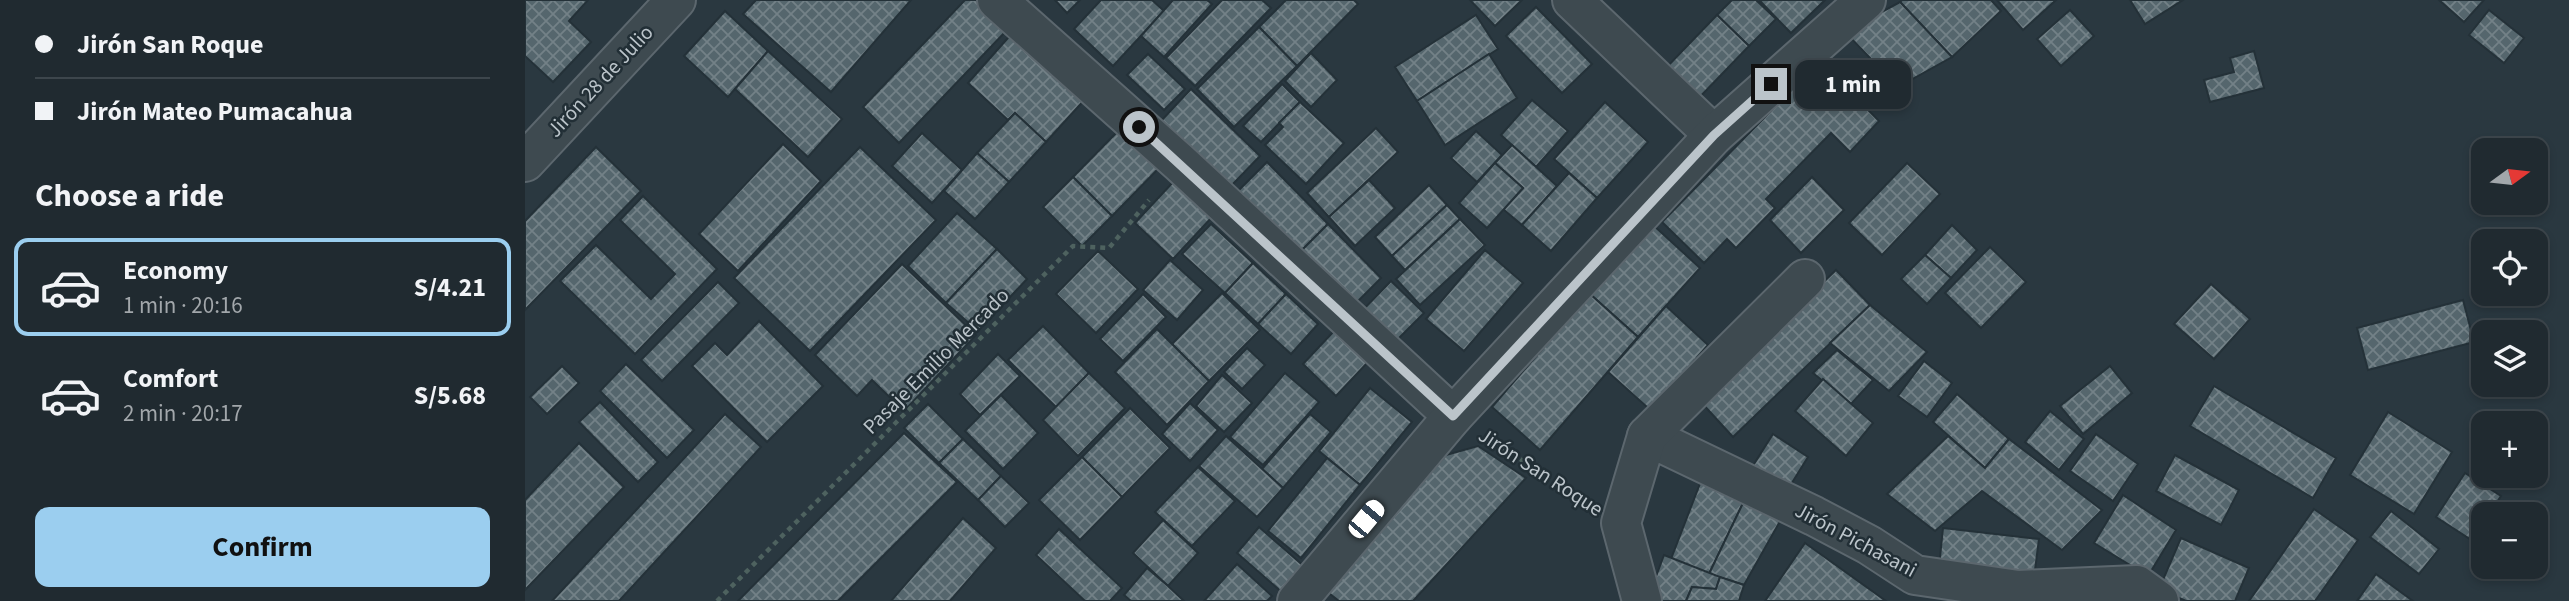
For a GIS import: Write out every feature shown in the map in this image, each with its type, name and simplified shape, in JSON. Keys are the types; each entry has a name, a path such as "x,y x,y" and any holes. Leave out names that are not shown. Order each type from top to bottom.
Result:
{"street":[{"name":"Jirón 28 de Julio","path":"525,162 675,0"},
{"path":"997,0 1180,163 1453,416"},
{"path":"1573,0 1714,135"},
{"path":"1297,601 1453,416 1714,135 1866,0"},
{"path":"1621,523 1647,436 1805,279"},
{"name":"Jirón Pichasani","path":"1647,436 1825,522 1869,545 1915,575 2018,590 2137,585 2159,601"},
{"name":"Jirón San Roque","path":"1621,523 1642,601"}],"path":[{"name":"Pasaje Emilio Mercado","path":"717,601 1073,246 1109,248 1180,163"},
{"name":"Jirón San Roque","path":"1453,416 1621,523"}],"building":[{"path":"525,0 588,0 569,21 591,42 553,82 525,56"},
{"path":"756,0 911,0 831,92 743,14"},
{"path":"965,0 977,0 1007,30 899,143 863,107"},
{"path":"1055,0 1080,0 1067,13"},
{"path":"1101,0 1152,0 1164,11 1113,66 1074,29"},
{"path":"1173,0 1207,0 1212,4 1164,57 1141,36"},
{"path":"1222,0 1262,0 1271,8 1195,86 1166,58"},
{"path":"1286,0 1354,0 1358,4 1297,66 1259,27"},
{"path":"1470,0 1522,0 1495,26"},
{"path":"1732,0 1756,0 1776,19 1749,46 1717,15"},
{"path":"1825,0 1791,33 1760,1"},
{"path":"1991,0 2001,11 1952,57 1900,2"},
{"path":"1997,0 2056,0 2023,30"},
{"path":"2130,0 2183,0 2145,24"},
{"path":"2439,0 2484,0 2464,22"},
{"path":"1900,2 1952,57 1898,87 1845,32"},
{"path":"1536,7 1592,64 1562,93 1506,36"},
{"path":"2070,10 2094,36 2061,66 2037,39"},
{"path":"2489,10 2524,38 2504,63 2469,35"},
{"path":"725,11 768,51 728,97 684,56"},
{"path":"1476,15 1498,49 1417,101 1395,67"},
{"path":"1717,15 1749,46 1693,104 1661,73"},
{"path":"1259,27 1297,66 1234,127 1197,89"},
{"path":"1015,30 1087,97 1046,142 1015,113 1008,120 968,83"},
{"path":"768,51 842,119 808,157 735,89"},
{"path":"2254,51 2264,88 2210,102 2204,80 2234,72 2230,58"},
{"path":"1311,53 1337,80 1311,107 1285,81"},
{"path":"1148,54 1185,89 1164,110 1127,75"},
{"path":"1489,54 1517,98 1445,145 1417,101"},
{"path":"1820,61 1879,121 1850,152 1831,133 1766,199 1775,208 1736,248 1727,239 1704,263 1662,222"},
{"path":"1282,84 1300,102 1261,142 1243,126"},
{"path":"1191,89 1260,156 1230,187 1161,121"},
{"path":"1532,100 1568,131 1536,167 1501,135"},
{"path":"1300,102 1344,143 1306,184 1265,145 1283,127 1279,123"},
{"path":"1605,102 1648,142 1597,198 1554,159"},
{"path":"1015,113 1046,142 1009,182 977,153"},
{"path":"1121,128 1160,167 1112,216 1073,177"},
{"path":"1376,128 1398,152 1329,217 1307,193"},
{"path":"1476,131 1502,155 1477,182 1451,158"},
{"path":"922,133 962,170 932,203 892,166"},
{"path":"783,144 821,181 738,271 699,234"},
{"path":"1512,145 1557,186 1522,225 1503,209 1523,188 1495,163"},
{"path":"596,147 641,191 525,310 525,221"},
{"path":"860,147 936,220 810,351 734,278"},
{"path":"977,153 1009,182 975,219 944,191"},
{"path":"1267,162 1328,224 1298,254 1237,192"},
{"path":"1495,163 1523,188 1487,228 1459,203"},
{"path":"1907,163 1940,194 1882,255 1849,223"},
{"path":"1569,173 1597,198 1551,251 1522,225"},
{"path":"1073,177 1112,216 1082,246 1043,207"},
{"path":"1812,177 1844,210 1801,253 1770,220"},
{"path":"1175,180 1213,216 1173,259 1135,223"},
{"path":"1369,180 1395,208 1355,246 1329,217"},
{"path":"1429,185 1447,205 1392,256 1375,237"},
{"path":"643,196 717,269 635,354 560,281 596,245 651,299 675,274 620,220"},
{"path":"1447,205 1460,219 1405,270 1392,256"},
{"path":"957,213 997,249 946,303 908,266"},
{"path":"1460,219 1485,245 1420,305 1396,279"},
{"path":"1211,224 1253,263 1225,293 1182,254"},
{"path":"1328,224 1381,278 1351,308 1298,254"},
{"path":"1652,224 1700,268 1638,337 1590,294"},
{"path":"1952,225 1977,250 1951,278 1925,255"},
{"path":"1990,247 2026,282 1981,328 1945,293"},
{"path":"997,249 1027,279 978,331 946,303"},
{"path":"1485,250 1523,283 1464,351 1426,319"},
{"path":"1098,251 1138,289 1096,333 1056,294"},
{"path":"1925,255 1951,278 1927,304 1901,279"},
{"path":"1170,260 1203,290 1177,320 1143,290"},
{"path":"1253,263 1286,294 1258,324 1225,293"},
{"path":"902,264 976,335 904,411 872,380 857,396 815,355"},
{"path":"1836,270 1870,305 1733,437 1700,401"},
{"path":"1391,281 1424,313 1393,344 1361,312"},
{"path":"718,282 739,303 662,381 641,360"},
{"path":"2211,284 2250,319 2214,359 2174,324"},
{"path":"1222,293 1260,330 1209,381 1172,344"},
{"path":"1143,294 1166,317 1123,361 1100,339"},
{"path":"1286,294 1318,324 1291,354 1258,324"},
{"path":"1590,294 1638,337 1540,450 1492,407"},
{"path":"2463,300 2471,331 2471,343 2368,370 2357,328"},
{"path":"1870,305 1927,352 1889,391 1830,343"},
{"path":"1666,306 1708,345 1686,370 1657,416 1608,372"},
{"path":"759,321 823,386 767,442 692,366 715,343 727,355"},
{"path":"1043,326 1089,373 1056,407 1008,360"},
{"path":"1157,329 1209,381 1167,425 1115,372"},
{"path":"1335,330 1368,362 1336,396 1303,364"},
{"path":"1247,348 1265,365 1242,389 1224,372"},
{"path":"1837,350 1873,380 1851,404 1813,373"},
{"path":"998,354 1020,376 980,415 960,394"},
{"path":"1924,361 1952,383 1927,417 1898,396"},
{"path":"626,364 694,430 667,458 600,391"},
{"path":"562,366 579,383 547,414 530,397"},
{"path":"2110,366 2132,393 2083,434 2060,406"},
{"path":"1089,373 1125,408 1078,456 1043,420"},
{"path":"1285,373 1319,402 1263,465 1230,437"},
{"path":"1222,375 1252,403 1224,432 1196,406"},
{"path":"1823,379 1873,423 1846,456 1795,411"},
{"path":"2214,386 2336,458 2313,498 2190,426"},
{"path":"1370,388 1412,422 1360,485 1319,451"},
{"path":"1957,394 2009,439 1985,468 1933,422"},
{"path":"1001,395 1038,433 1003,469 965,431"},
{"path":"600,402 658,462 638,482 579,422"},
{"path":"1190,403 1218,430 1190,461 1162,434"},
{"path":"928,404 963,439 939,463 904,428"},
{"path":"1130,408 1170,448 1122,497 1082,457"},
{"path":"2050,411 2084,439 2059,470 2025,442"},
{"path":"2388,412 2452,452 2414,514 2350,475"},
{"path":"725,414 761,447 619,601 552,601"},
{"path":"1310,414 1331,432 1283,488 1262,469"},
{"path":"904,433 957,482 838,601 738,601"},
{"path":"1773,434 1808,457 1785,494 1749,472"},
{"path":"2096,434 2138,464 2113,501 2070,471"},
{"path":"1226,436 1283,488 1257,517 1199,466"},
{"path":"1948,436 1985,468 2009,439 2102,510 2062,550 1982,491 1935,531 1887,494"},
{"path":"963,439 1001,476 978,500 939,463"},
{"path":"579,443 624,487 525,590 525,500"},
{"path":"1478,446 1526,478 1413,601 1339,601 1325,590 1446,455"},
{"path":"2175,455 2239,490 2221,525 2156,491"},
{"path":"1082,457 1122,497 1080,540 1039,500"},
{"path":"1327,458 1360,485 1301,558 1268,531"},
{"path":"1198,467 1235,501 1192,546 1155,512"},
{"path":"2465,473 2471,477 2471,488 2488,488 2501,496 2497,502 2471,502 2471,540 2436,517"},
{"path":"1001,476 1029,503 1005,527 978,500"},
{"path":"1701,481 1744,501 1709,574 1671,559"},
{"path":"2123,495 2176,530 2148,576 2094,543"},
{"path":"1744,501 1783,516 1744,585 1709,574"},
{"path":"2314,509 2358,540 2315,601 2249,601"},
{"path":"2391,511 2439,549 2419,574 2370,537"},
{"path":"963,518 996,548 950,601 891,601"},
{"path":"1163,520 1198,553 1168,586 1133,553"},
{"path":"1259,527 1306,568 1284,594 1237,553"},
{"path":"1943,528 2039,539 2034,578 1939,567"},
{"path":"1059,529 1122,588 1110,601 1085,601 1036,555"},
{"path":"2181,538 2249,568 2235,601 2186,601 2159,589"},
{"path":"1805,543 1886,601 1765,601"},
{"path":"1664,555 1720,577 1716,589 1692,587 1686,601 1655,601 1648,598"},
{"path":"1237,564 1272,596 1267,601 1204,601"},
{"path":"1147,568 1184,601 1131,601 1124,595"},
{"path":"2376,574 2413,601 2357,601"},
{"path":"1720,577 1744,585 1739,601 1686,601 1692,587 1716,589"}],"route":[{"path":"1139,127 1453,416 1714,135 1771,84"}]}
